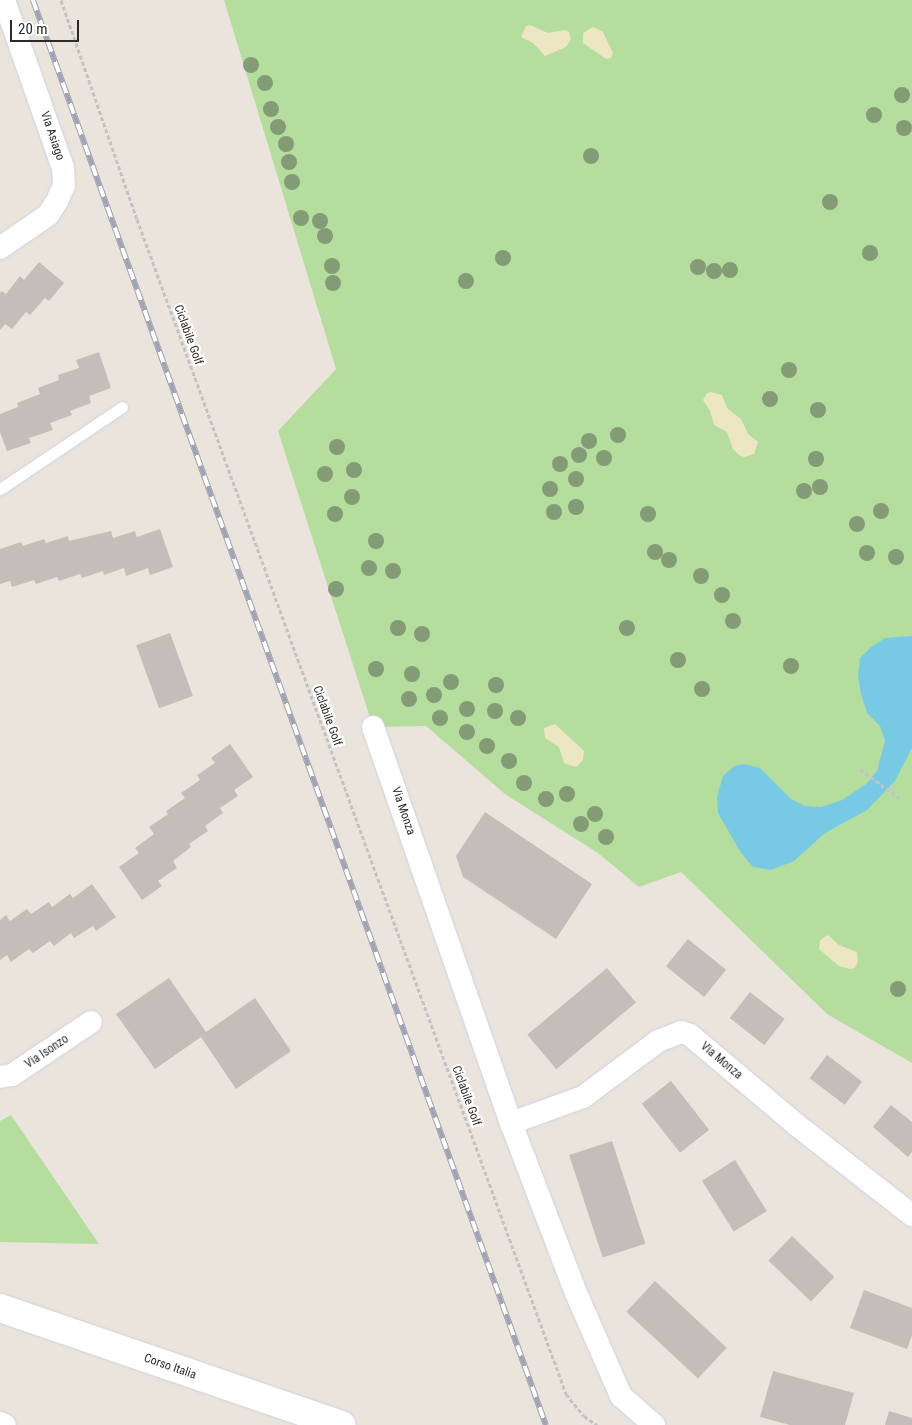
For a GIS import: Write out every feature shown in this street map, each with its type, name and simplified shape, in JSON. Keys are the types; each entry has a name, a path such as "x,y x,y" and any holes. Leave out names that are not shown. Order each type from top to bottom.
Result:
{"main road":[{"name":"Corso Italia","path":"0,1308 341,1425"}],"street":[{"name":"Via Asiago","path":"0,248 48,215 64,185 63,168 4,0"},
{"name":"Via Monza","path":"373,727 511,1123 576,1293 620,1396 654,1425"},
{"name":"Via Isonzo","path":"0,1077 12,1075 92,1022"},
{"name":"Via Monza","path":"511,1123 583,1098 658,1041 681,1032 690,1035 798,1126 912,1215"},
{"path":"0,1423 5,1425"}],"lane":[{"path":"0,489 122,407"}],"path":[{"name":"Ciclabile Golf","path":"61,0 150,256 566,1394 584,1416 597,1425"},
{"path":"860,769 899,798"}],"green space":[{"path":"224,0 912,0 912,1063 827,1014 681,872 639,887 598,853 505,794 426,726 373,727 278,431 336,369"},
{"path":"11,1115 99,1244 0,1242 0,1121"}],"sand":[{"path":"530,25 548,33 565,30 569,32 571,39 566,47 545,56 533,43 521,37 526,26"},
{"path":"593,27 603,32 613,53 611,58 606,59 583,43 583,33"},
{"path":"711,392 722,395 727,408 741,419 748,434 758,442 754,454 744,457 739,455 733,449 727,432 714,425 710,411 703,400 707,393"},
{"path":"555,724 584,751 583,760 576,767 564,763 559,747 545,738 544,728"},
{"path":"828,935 839,945 857,952 858,961 855,968 850,969 839,966 819,949 820,940"}],"water":[{"path":"912,636 912,748 895,781 867,810 825,833 794,861 771,870 753,867 741,853 718,813 717,797 723,776 734,766 744,764 760,768 791,799 805,806 821,807 842,800 866,784 877,771 885,741 880,726 867,713 861,694 858,676 860,658 871,647 885,638"}],"building":[{"path":"39,262 64,283 49,301 45,298 30,315 26,312 12,329 5,324 0,330 0,293 2,291 6,294 20,276 24,280"},
{"path":"99,352 111,388 89,396 91,403 70,411 72,415 50,423 53,430 29,438 31,443 7,451 0,432 0,414 18,407 17,403 40,394 38,388 59,380 58,375 79,368 76,360"},
{"path":"160,529 173,567 150,575 148,568 126,576 124,568 104,575 103,571 82,578 80,574 59,581 57,577 36,584 34,580 12,587 10,581 0,584 0,549 21,542 23,546 44,539 46,543 68,536 69,541 111,531 113,538 135,531 137,537"},
{"path":"170,633 193,696 159,708 136,645"},
{"path":"230,744 253,777 234,790 238,796 220,808 223,813 205,826 208,831 189,844 191,847 173,861 177,868 158,881 162,886 142,900 119,867 139,853 135,848 154,834 149,827 168,814 166,811 185,798 181,793 200,780 197,775 215,763 211,758"},
{"path":"485,812 592,884 556,939 463,877 456,856"},
{"path":"92,884 116,917 96,931 93,926 74,938 71,933 54,946 50,941 33,953 29,949 11,962 7,955 0,960 0,920 6,915 10,921 27,909 31,914 49,902 52,907 70,894 73,898"},
{"path":"688,939 726,970 704,997 666,966"},
{"path":"607,968 636,1002 556,1069 527,1035"},
{"path":"169,978 206,1032 255,998 291,1051 236,1089 201,1037 155,1069 116,1014"},
{"path":"750,992 785,1019 764,1045 730,1018"},
{"path":"827,1055 862,1081 845,1105 810,1078"},
{"path":"671,1081 709,1130 680,1153 642,1104"},
{"path":"891,1105 912,1122 912,1152 908,1157 873,1127"},
{"path":"612,1141 645,1244 603,1258 569,1155"},
{"path":"735,1160 767,1211 734,1232 702,1181"},
{"path":"792,1236 834,1277 811,1301 768,1260"},
{"path":"655,1281 727,1348 698,1379 626,1312"},
{"path":"864,1290 912,1308 912,1335 907,1349 850,1328"},
{"path":"773,1371 854,1393 845,1425 790,1425 760,1417"},
{"path":"889,1411 912,1418 912,1425 885,1425"}],"railway":[{"path":"33,0 546,1425"}]}
